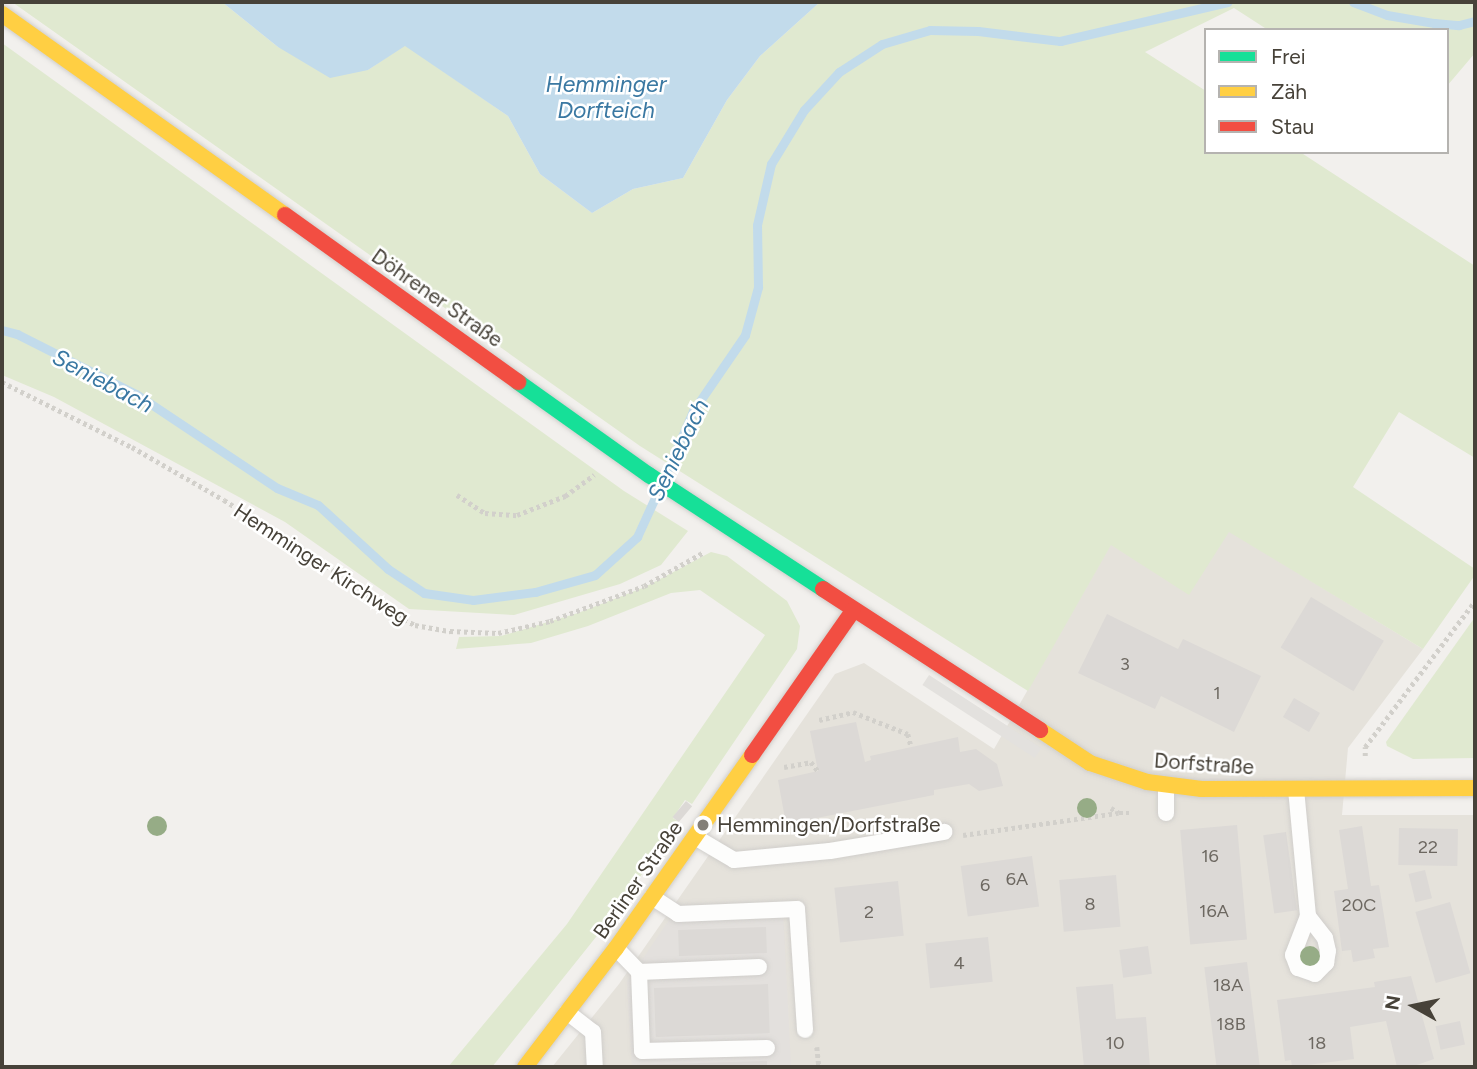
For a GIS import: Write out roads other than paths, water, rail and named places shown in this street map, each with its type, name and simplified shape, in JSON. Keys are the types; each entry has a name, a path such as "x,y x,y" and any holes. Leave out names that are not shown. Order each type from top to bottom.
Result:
{"street":[{"name":"Döhrener Straße","path":"2,14 649,475 853,611"},
{"name":"Berliner Straße","path":"525,1067 616,948 853,611"},
{"name":"Dorfstraße","path":"853,611 1066,750 1108,771 1166,786 1202,789 1475,788"}],"lane":[{"path":"1166,786 1166,813"},
{"path":"1296,789 1308,916"},
{"path":"695,837 734,860 830,851 944,832"},
{"path":"652,897 678,914 797,909 805,1030"},
{"path":"616,948 639,972 642,1051 767,1048"},
{"path":"639,972 759,967"},
{"path":"567,1012 593,1032 595,1067"}],"water":[{"name":"Hemminger Dorfteich","path":"222,2 820,2 760,56 727,100 683,178 633,189 592,213 540,174 508,116 405,46 368,70 330,78 278,47"}],"waterway":[{"name":"Seniebach","path":"665,476 693,411 745,335 758,287 757,225 771,164 804,110 839,72 882,44 930,30 978,31 1060,41 1228,2"},
{"name":"Seniebach","path":"1353,2 1387,15 1434,23 1459,25 1475,21"},
{"name":"Seniebach","path":"2,330 17,334 136,394 277,488 318,505 388,569 424,593 473,600 535,592 595,575 637,537 658,491"}],"place":[{"name":"Hemmingen/Dorfstraße","path":"703,825"}]}
